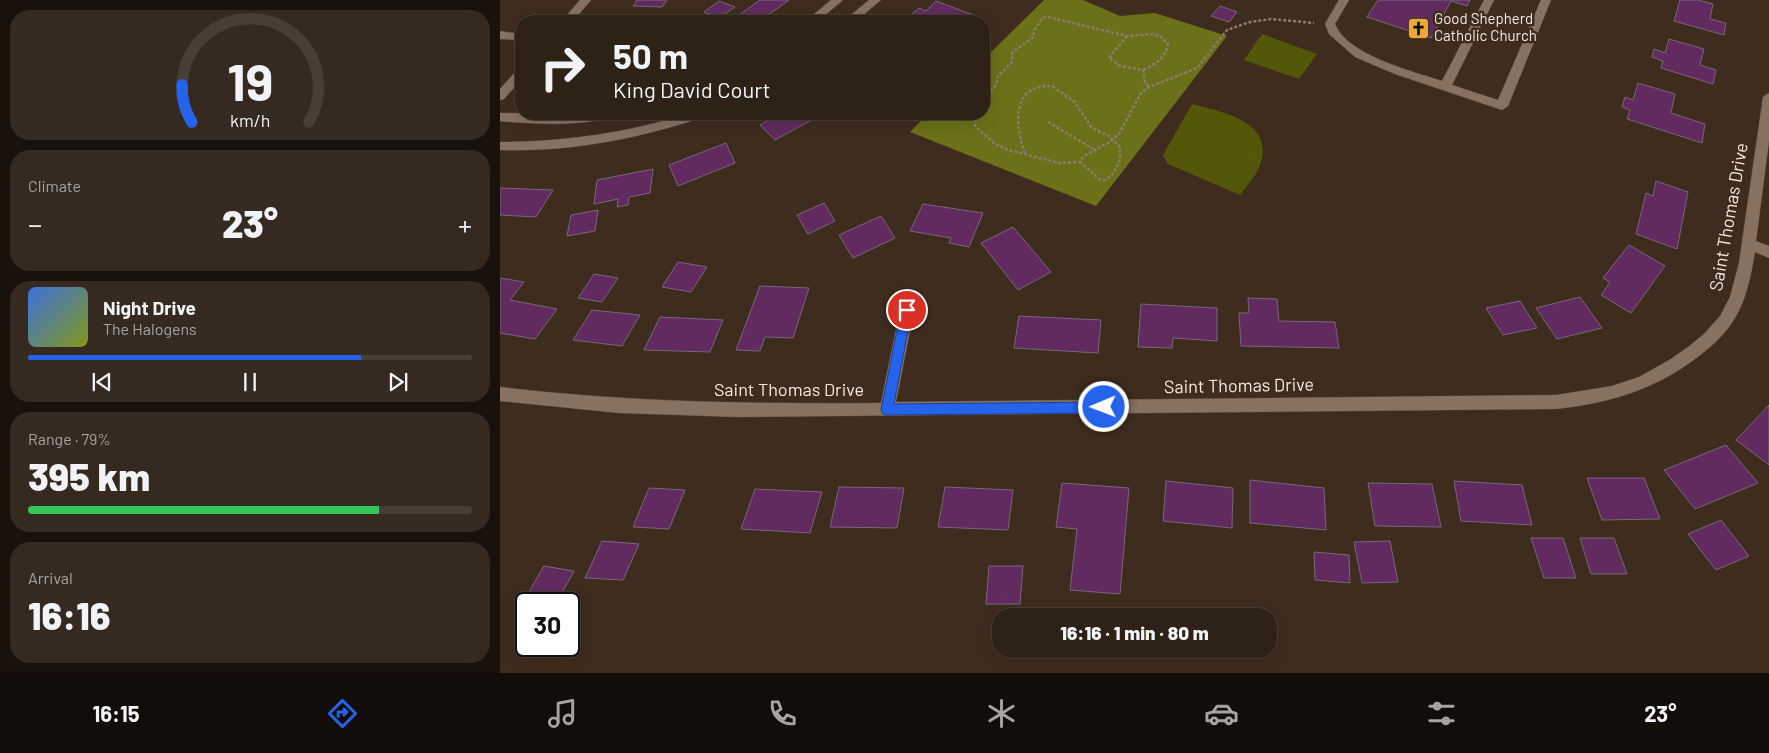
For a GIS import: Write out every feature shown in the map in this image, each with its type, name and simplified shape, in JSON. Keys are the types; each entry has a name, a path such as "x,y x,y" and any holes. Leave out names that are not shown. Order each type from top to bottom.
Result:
{"street":[{"path":"572,15 586,0"},
{"path":"819,15 838,0"},
{"path":"857,15 876,0"},
{"path":"1344,0 1330,24 1333,32 1359,54 1445,87 1502,106 1546,0"},
{"path":"1445,87 1489,0"},
{"path":"500,34 515,36"},
{"path":"500,96 515,79"},
{"name":"Saint Thomas Drive","path":"500,394 560,402 652,408 788,412 1556,402 1614,393 1652,380 1670,370 1709,340 1732,308 1740,287 1748,244 1769,97"},
{"path":"500,117 515,118"},
{"path":"500,146 546,146 603,140 679,120"},
{"path":"1748,244 1769,252"},
{"path":"887,410 907,310"}],"path":[{"path":"990,92 996,85 998,76 1012,62 1012,53 1033,37 1035,29 1042,18 1048,17 1127,36 1153,34 1161,37 1168,44 1167,52 1161,59 1143,70 1120,67 1112,63 1109,58 1127,36"},
{"path":"1080,162 1084,156 1114,138 1126,122 1141,93 1149,87 1177,78 1198,68 1227,30 1250,22 1272,19 1330,24"},
{"path":"1143,70 1145,82 1149,87"},
{"path":"976,120 975,126 1005,150 1057,164 1080,162 1099,179 1109,178 1121,158 1122,150 1114,138 1093,128 1082,110 1057,88 1043,86 1032,90 1022,98 1017,109 1019,138 1025,154"},
{"path":"1048,122 1059,131 1083,140 1095,150"}],"shaded area":[{"path":"1044,0 1083,0 1120,16 1155,13 1227,36 1096,206 910,132 922,120 990,120 990,53"},
{"path":"1262,34 1317,54 1299,79 1244,60"},
{"path":"1192,104 1242,120 1252,127 1259,136 1263,148 1260,166 1240,195 1168,164 1163,155"}],"building":[{"path":"637,0 667,0 662,7 633,6"},
{"path":"760,0 789,0 768,15 739,15"},
{"name":"Good Shepherd Catholic Church","path":"1378,0 1470,0 1467,6 1451,1 1431,38 1367,17"},
{"path":"1680,0 1698,0 1713,4 1710,19 1726,23 1724,35 1674,21"},
{"path":"719,1 735,7 723,15 712,15 704,12"},
{"path":"936,1 973,15 911,15 919,8 926,11"},
{"path":"1220,6 1237,12 1229,22 1211,16"},
{"path":"1669,39 1704,49 1700,65 1716,70 1713,84 1661,68 1663,61 1652,57 1654,49 1665,53"},
{"path":"1638,83 1675,94 1671,113 1705,124 1702,143 1627,119 1630,110 1622,107 1625,97 1633,100"},
{"path":"770,120 812,120 775,140 760,125"},
{"path":"726,143 735,163 678,186 669,165"},
{"path":"653,169 650,193 629,197 628,205 617,207 618,199 594,204 597,180"},
{"path":"1656,181 1688,192 1677,249 1636,234 1646,193 1653,196"},
{"path":"500,188 553,190 536,217 500,215"},
{"path":"824,203 835,221 808,234 797,215"},
{"path":"923,204 983,213 969,247 949,243 951,238 910,231"},
{"path":"598,210 595,231 567,236 571,215"},
{"path":"881,216 895,238 853,258 839,235"},
{"path":"1013,227 1051,272 1018,290 981,243"},
{"path":"1629,245 1665,266 1631,313 1601,295 1610,282 1603,278"},
{"path":"678,262 707,267 691,292 662,287"},
{"path":"594,274 618,278 602,302 578,298"},
{"path":"500,278 524,282 510,300 557,309 535,339 500,333"},
{"path":"760,286 809,288 793,338 765,337 760,351 736,350"},
{"path":"1580,297 1602,328 1557,339 1536,308"},
{"path":"1248,298 1277,299 1279,321 1335,322 1339,348 1241,346 1239,313 1249,313"},
{"path":"1520,301 1537,328 1503,335 1486,308"},
{"path":"1141,304 1217,308 1217,341 1173,338 1172,348 1138,347"},
{"path":"592,310 640,315 622,346 573,340"},
{"path":"1019,316 1101,320 1098,353 1014,348"},
{"path":"660,317 723,320 710,352 644,350"},
{"path":"1769,405 1769,465 1736,440"},
{"path":"1726,445 1758,483 1695,509 1664,470"},
{"path":"1587,478 1644,478 1660,519 1602,520"},
{"path":"1250,480 1324,488 1326,530 1250,523"},
{"path":"1166,481 1233,488 1232,528 1163,521"},
{"path":"1454,481 1522,485 1532,525 1461,521"},
{"path":"1062,483 1129,488 1120,594 1070,590 1077,529 1056,527"},
{"path":"1368,483 1432,484 1441,527 1375,526"},
{"path":"839,487 904,488 897,528 830,527"},
{"path":"945,487 1013,490 1008,530 938,527"},
{"path":"649,488 685,490 669,529 633,527"},
{"path":"755,489 822,492 810,533 741,529"},
{"path":"1721,520 1749,556 1716,570 1688,534"},
{"path":"1531,538 1563,538 1576,578 1544,578"},
{"path":"1580,538 1614,538 1627,574 1591,574"},
{"path":"602,541 639,544 623,580 585,578"},
{"path":"1390,541 1398,582 1362,583 1354,542"},
{"path":"1314,552 1349,555 1350,583 1315,580"},
{"path":"544,566 574,571 563,592 529,592"},
{"path":"989,566 1023,566 1020,604 986,604"}],"place":[{"name":"Good Shepherd Catholic Church","path":"1418,28"}],"route":[{"path":"907,310 887,410 1104,407"}]}
